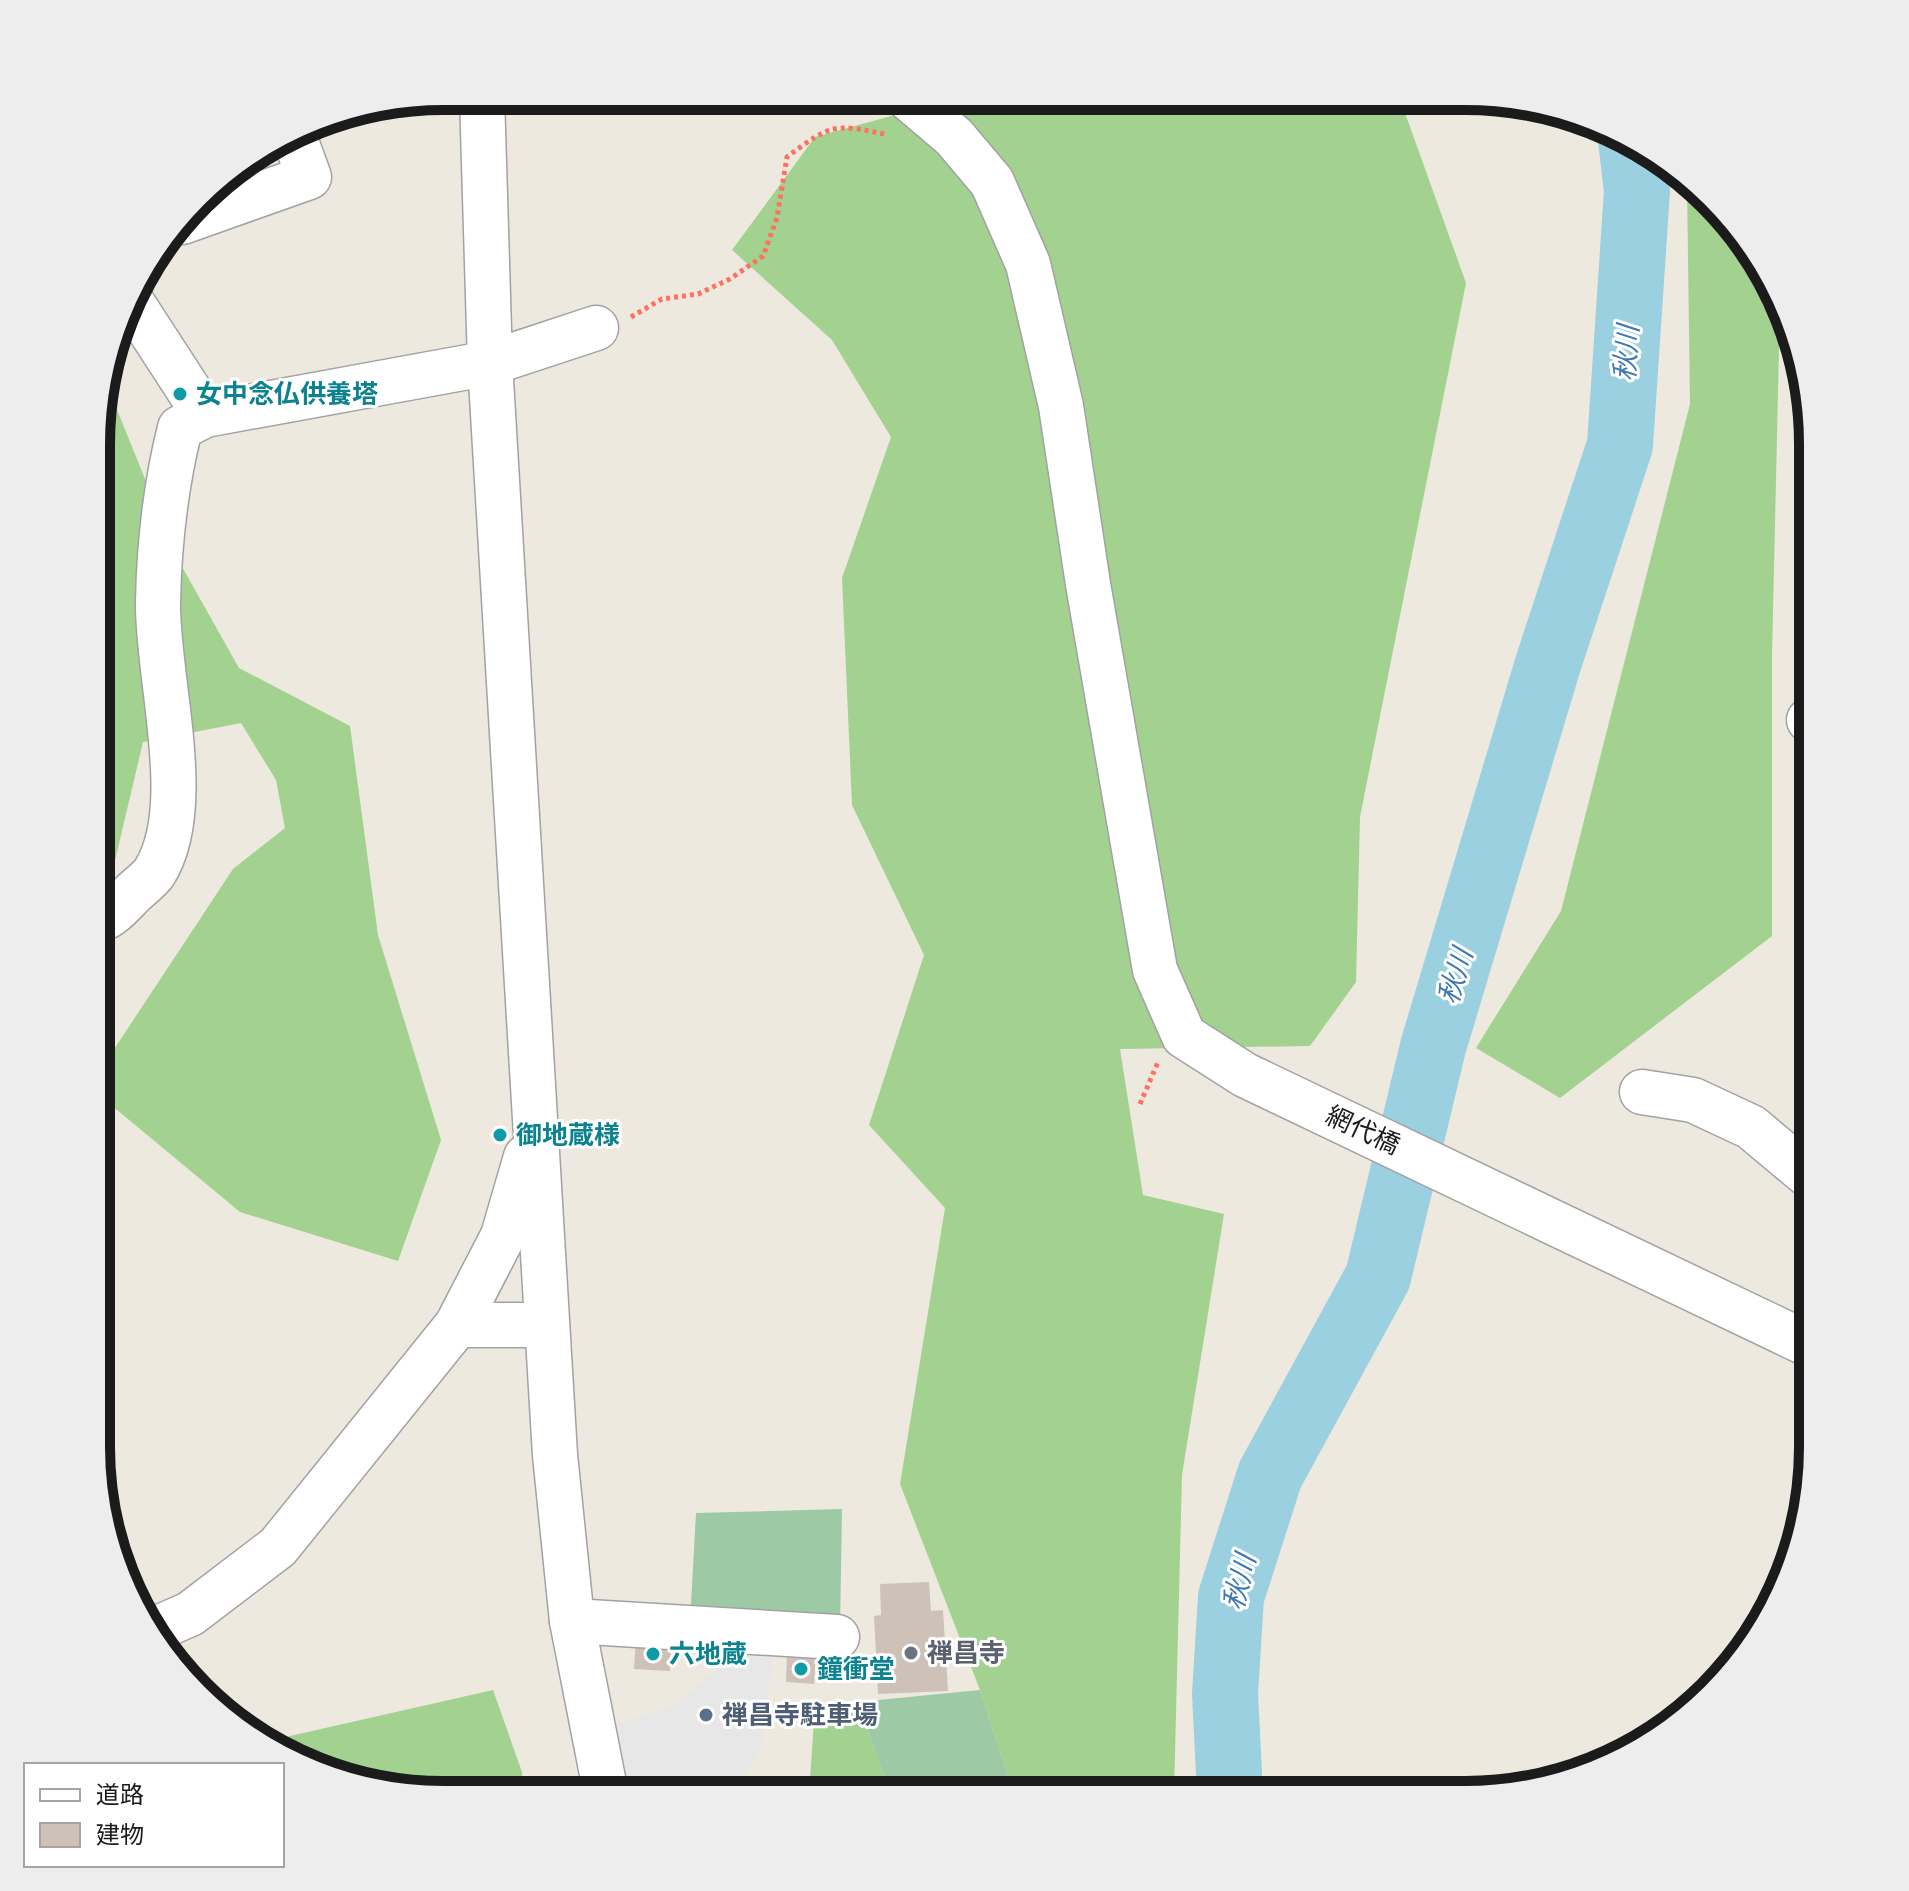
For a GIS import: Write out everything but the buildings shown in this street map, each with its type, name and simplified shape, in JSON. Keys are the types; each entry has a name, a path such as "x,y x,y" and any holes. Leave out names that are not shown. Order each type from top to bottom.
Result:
{"street":[{"path":"482,110 490,363 547,1325 572,1621 603,1781"},
{"name":"網代橋","path":"922,110 954,137 992,182 1028,264 1061,406 1088,584 1155,970 1184,1036 1245,1075 1799,1340"},
{"path":"201,215 309,177 297,144"},
{"path":"137,311 205,415"},
{"path":"110,916 154,872 170,829 176,777 160,661 158,601 170,467 180,428 205,415 490,363 596,328"},
{"path":"1642,1092 1693,1100 1751,1127 1799,1167"},
{"path":"162,1626 190,1614 278,1547 457,1325 503,1236 535,1128"},
{"path":"457,1325 547,1325"},
{"path":"572,1621 837,1637"}],"path":[{"path":"596,328 625,321 662,299 698,294 730,279 763,256 777,218 787,157 820,132 840,126 925,145 954,137"}],"green space":[{"path":"913,110 1404,110 1466,283 1360,817 1356,982 1310,1046 1120,1049 1143,1195 1224,1214 1182,1475 1174,1781 1010,1781 980,1690 900,1484 945,1208 869,1125 924,955 852,805 842,578 891,437 832,340 732,250 815,137"},
{"path":"1687,195 1716,224 1743,259 1765,296 1779,332 1772,656 1772,936 1560,1098 1476,1048 1561,911 1690,404"},
{"path":"113,400 177,558 239,668 350,726 378,935 441,1140 398,1261 240,1212 110,1104 110,1055 233,869 285,828 276,780 241,723 143,742 110,882 110,444"},
{"path":"842,1509 840,1631 690,1622 696,1513"},
{"path":"493,1690 522,1781 444,1781 379,1775 316,1756 281,1738"},
{"path":"980,1690 1010,1781 885,1781 858,1702"},
{"path":"858,1702 885,1781 810,1781 815,1706"}],"shaded area":[{"name":"禅昌寺駐車場","path":"729,1641 775,1643 761,1749 740,1781 625,1781 615,1725 677,1704 719,1667"}],"waterway":[{"name":"秋川","path":"1229,1781 1225,1694 1231,1597 1270,1475 1378,1277 1433,1047 1548,664 1620,445 1637,191 1633,156"}],"place":[{"name":"女中念仏供養塔","path":"180,394"},
{"name":"御地蔵様","path":"500,1135"},
{"name":"禅昌寺","path":"911,1653"},
{"name":"六地蔵","path":"653,1654"},
{"name":"鐘衝堂","path":"801,1669"},
{"name":"禅昌寺駐車場","path":"706,1715"}]}
